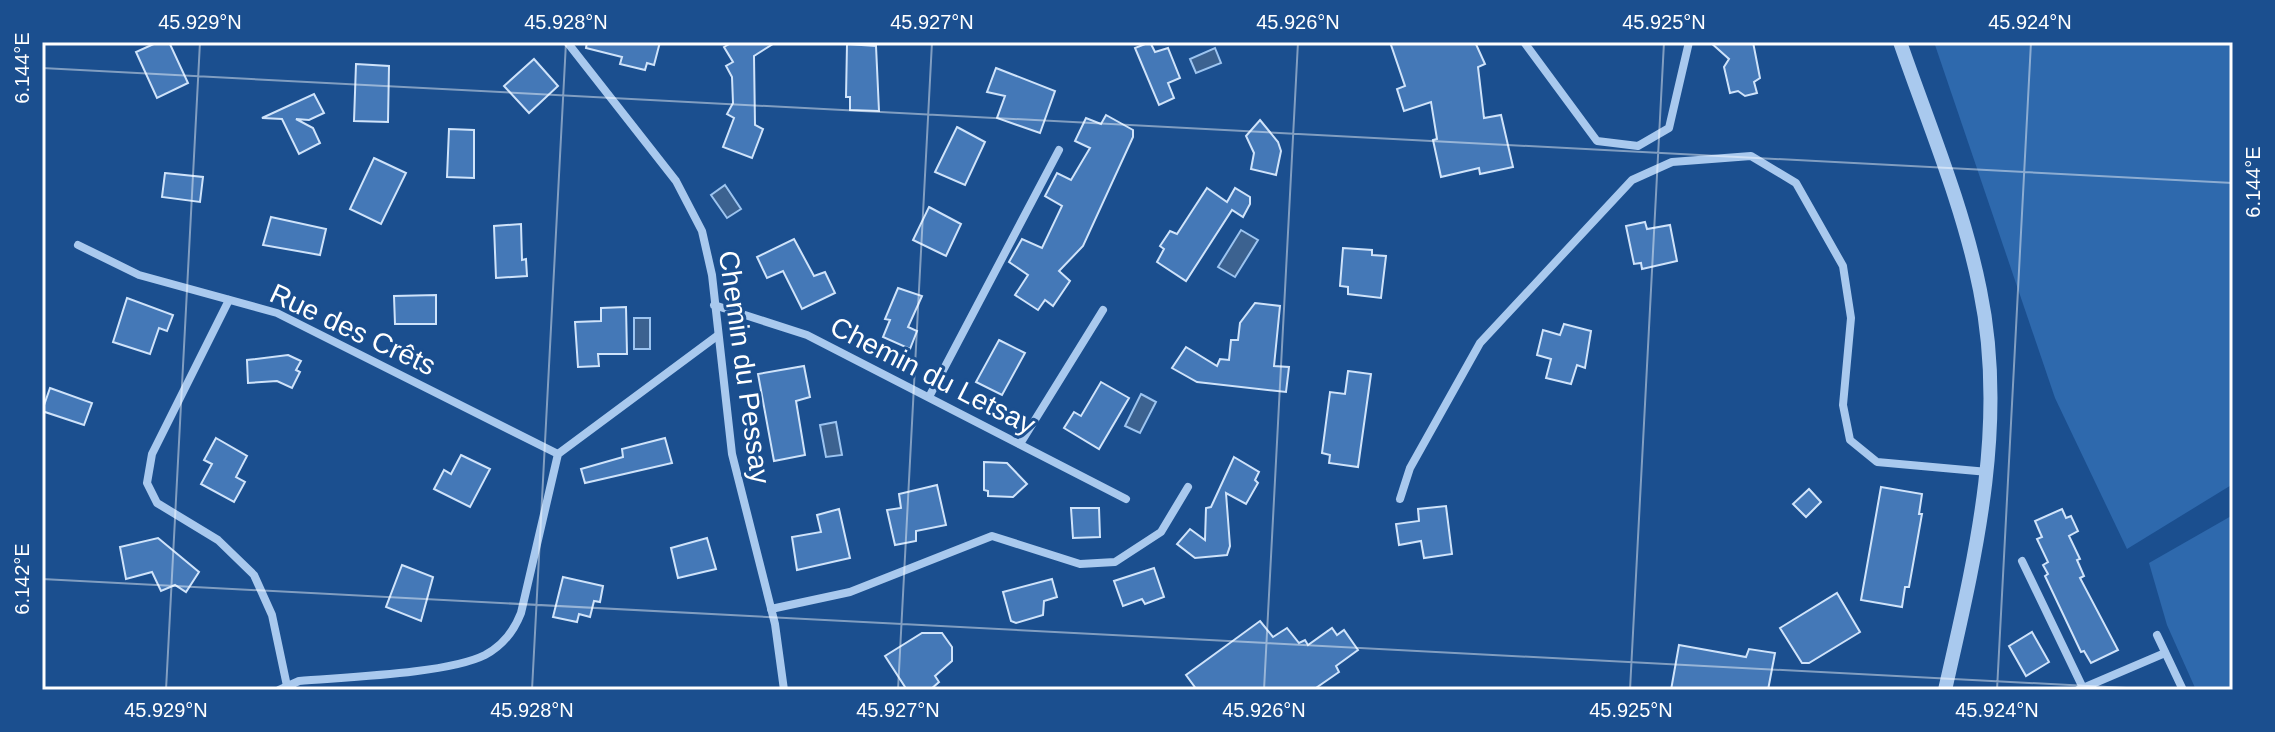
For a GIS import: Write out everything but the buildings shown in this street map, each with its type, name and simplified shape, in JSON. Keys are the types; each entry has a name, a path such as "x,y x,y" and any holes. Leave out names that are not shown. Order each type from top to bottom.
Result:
{"street":[{"name":"Chemin du Pessay","path":"567,42 676,181 702,231 712,275 732,454 771,609 784,690"},
{"path":"1524,42 1597,141 1638,146 1669,128 1689,42"},
{"path":"1900,42 1960,213 1981,292 1991,374 1989,472 1971,576 1945,690"},
{"path":"929,397 1059,150"},
{"path":"1400,499 1410,468 1480,343 1632,180 1672,162 1751,156 1796,183 1843,266 1851,318 1843,405 1850,440 1877,462 1989,472"},
{"name":"Rue des Crêts","path":"78,245 139,275 277,313 558,454"},
{"path":"229,300 152,454 147,483 157,503 218,540 254,575 272,615 283,688 299,681 455,665 495,649 512,632 521,613 558,454 717,336"},
{"name":"Chemin du Letsay","path":"714,305 807,335 1126,499"},
{"path":"1020,444 1103,310"},
{"path":"771,609 850,592 992,536 1080,564 1115,562 1161,532 1188,487"},
{"path":"2022,561 2080,689 2165,653"},
{"path":"2157,635 2183,690"}],"shaded area":[{"path":"1934,42 2233,42 2233,484 2127,549 2055,398"},
{"path":"1215,48 1221,63 1196,73 1190,59"},
{"path":"725,185 741,209 727,218 711,195"},
{"path":"1241,230 1258,240 1235,277 1218,267"},
{"path":"634,318 650,318 650,349 634,349"},
{"path":"1141,394 1156,402 1140,433 1125,426"},
{"path":"836,422 842,455 826,457 820,425"},
{"path":"2233,515 2233,690 2196,690 2167,625 2149,563"}]}
